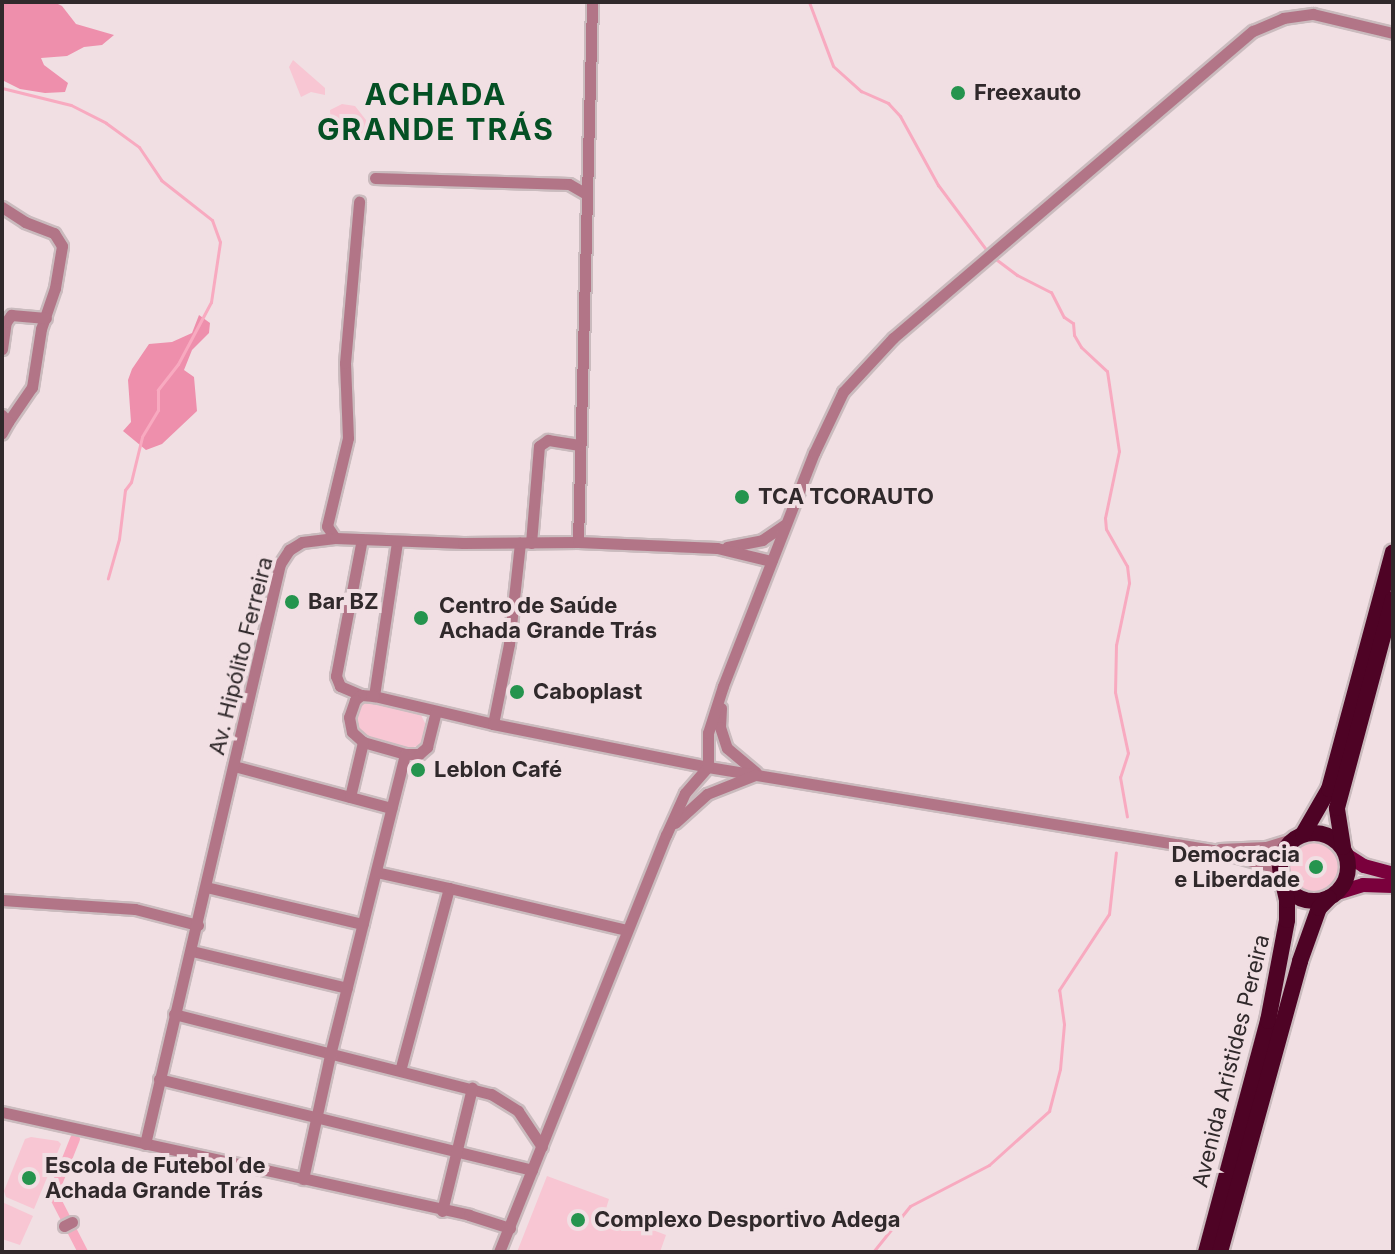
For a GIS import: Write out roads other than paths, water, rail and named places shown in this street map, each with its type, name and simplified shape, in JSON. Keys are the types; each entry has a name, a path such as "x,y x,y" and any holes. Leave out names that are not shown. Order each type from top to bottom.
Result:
{"highway":[{"path":"1393,552 1329,789 1298,837 1281,856 1282,879 1297,897 1318,901 1333,896 1348,876 1337,808 1393,599"},
{"path":"1298,837 1325,834 1345,852"},
{"name":"Avenida Aristides Pereira","path":"1206,1252 1268,1021 1287,920 1287,900 1282,879"},
{"name":"Avenida Aristides Pereira","path":"1220,1252 1300,961 1319,908 1333,896"}],"main road":[{"path":"1345,852 1364,866 1393,874"},
{"path":"1333,896 1363,885 1393,886"}],"street":[{"path":"578,542 592,2"},
{"path":"499,1252 666,835 685,793 708,767 708,733 723,686 788,518 843,392 875,354 1253,31 1283,18 1313,14 1393,33"},
{"path":"375,178 569,184 586,194"},
{"path":"335,538 327,526 348,438 345,363 359,202"},
{"path":"2,207 61,240 58,278 32,387 4,424"},
{"path":"2,349 6,322 11,315 46,318"},
{"path":"493,724 509,644 539,446 548,440 579,445"},
{"path":"717,548 762,540 777,532 788,518"},
{"name":"Av. Hipólito Ferreira","path":"145,1144 283,556 302,542 335,538 717,548"},
{"path":"362,539 336,676 343,688 361,695 708,767 1212,850 1270,866 1282,879"},
{"path":"374,696 397,542"},
{"path":"717,548 771,561"},
{"path":"723,686 722,738 735,758 760,774"},
{"path":"361,695 355,700 349,723 355,737 405,754 419,754 427,747 436,711"},
{"path":"350,797 363,742"},
{"path":"303,1179 330,1055 405,754"},
{"path":"234,766 391,808"},
{"path":"666,835 707,794 760,774"},
{"path":"1212,850 1266,847 1298,837"},
{"path":"376,872 627,930"},
{"path":"206,887 363,924"},
{"path":"400,1071 449,888"},
{"path":"2,900 135,909 198,925"},
{"path":"192,951 347,988"},
{"path":"174,1014 472,1088 510,1104 531,1127 542,1147"},
{"path":"159,1079 532,1170"},
{"path":"442,1211 472,1088"},
{"path":"2,1112 510,1228"}],"waterway":[{"path":"809,2 833,66 861,91 888,103 900,116 938,185 988,252"},
{"path":"2,88 71,105 106,123 139,147 161,180 212,220 220,242 211,302 178,364 158,390 158,410 142,437 131,482 125,490 119,539 108,578"},
{"path":"993,257 1017,275 1051,292 1064,317 1073,323 1074,335 1081,347 1107,371 1119,451 1105,518 1106,529 1127,566 1129,583 1116,645 1115,692 1128,753 1120,777 1127,816"},
{"path":"873,1252 910,1206 989,1165 1049,1111 1060,1069 1064,1024 1059,990 1109,914 1116,852"},
{"path":"75,1139 53,1194 83,1252"}],"place":[{"name":"Freexauto","path":"958,93"},
{"name":"TCA TCORAUTO","path":"742,497"},
{"name":"Bar BZ","path":"292,602"},
{"name":"Centro de Saúde Achada Grande Trás","path":"421,618"},
{"name":"Caboplast","path":"517,692"},
{"name":"Leblon Café","path":"418,770"},
{"name":"Democracia e Liberdade","path":"1316,867"},
{"name":"Escola de Futebol de Achada Grande Trás","path":"29,1178"},
{"name":"Complexo Desportivo Adega","path":"578,1220"}],"district":[{"name":"ACHADA GRANDE TRÁS","path":"436,111"}]}
